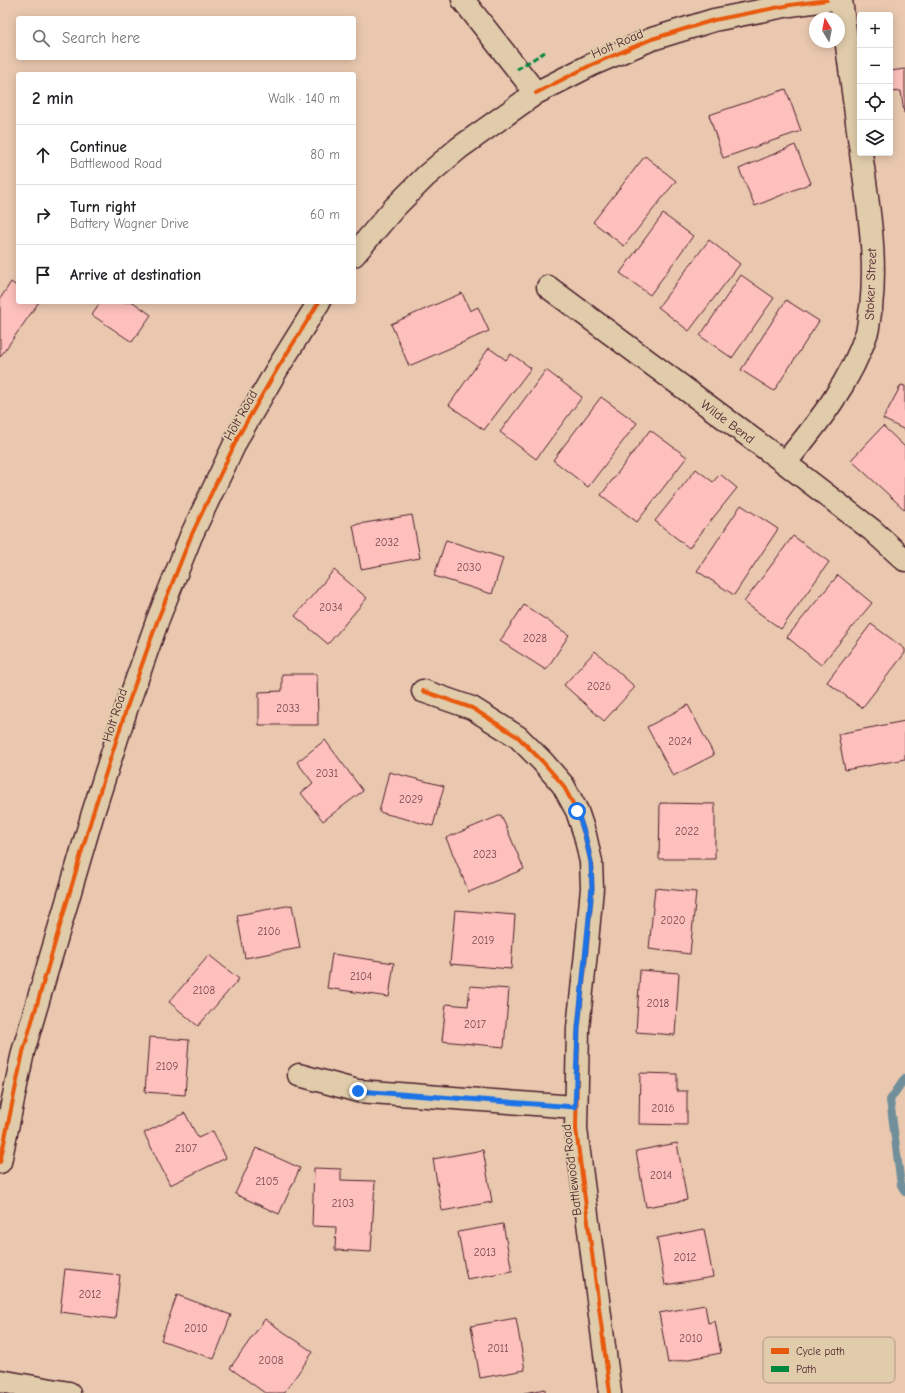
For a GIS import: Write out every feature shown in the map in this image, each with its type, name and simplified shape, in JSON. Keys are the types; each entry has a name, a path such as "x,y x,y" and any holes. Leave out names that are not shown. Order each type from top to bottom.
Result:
{"street":[{"path":"463,0 536,93"},
{"name":"Holt Road","path":"356,253 394,208 426,176 459,148 536,93 591,65 652,39 722,18 790,5 827,0"},
{"path":"841,0 857,122"},
{"name":"Stoker Street","path":"785,463 819,421 838,392 855,361 867,331 872,298 873,264 870,218 861,156"},
{"name":"Wilde Bend","path":"548,287 785,463 872,530 905,560"},
{"name":"Holt Road","path":"0,1162 22,1052 92,813 127,706 158,619 190,536 239,435 276,371 318,304"},
{"name":"Battlewood Road","path":"423,691 472,708 518,737 563,785 577,811 585,835 591,862 592,888 578,1028 575,1107 576,1130 610,1393"},
{"path":"299,1076 358,1091 575,1107"},
{"path":"0,1380 69,1393"}],"building":[{"path":"905,69 905,113 901,91 893,92 893,71"},
{"path":"786,89 801,131 723,158 709,115"},
{"path":"795,145 811,183 755,206 739,169"},
{"path":"645,156 676,181 624,246 593,222"},
{"path":"663,214 693,236 650,295 620,273"},
{"path":"709,240 740,264 689,331 658,307"},
{"path":"741,275 774,298 732,358 700,336"},
{"path":"11,282 16,286 16,304 38,304 0,357 0,299"},
{"path":"462,293 470,311 478,307 489,331 409,366 391,324"},
{"path":"786,300 819,321 774,391 741,370"},
{"path":"100,304 136,304 151,315 132,342 92,315"},
{"path":"489,348 506,360 511,354 531,368 484,430 449,405"},
{"path":"546,370 582,397 536,459 500,432"},
{"path":"901,385 905,386 905,430 883,419"},
{"path":"601,397 637,423 588,487 553,460"},
{"path":"883,426 905,447 905,510 851,460"},
{"path":"650,430 687,457 637,522 601,495"},
{"path":"696,469 713,482 720,474 737,488 689,548 655,521"},
{"path":"741,505 778,529 734,595 697,571"},
{"path":"412,515 420,558 361,569 353,525"},
{"path":"793,536 829,562 781,629 744,602"},
{"path":"446,540 503,558 492,594 434,576"},
{"path":"334,570 367,598 328,644 295,616"},
{"path":"838,575 872,603 821,665 787,637"},
{"path":"524,605 569,635 546,670 500,641"},
{"path":"871,624 905,649 905,653 862,708 827,682"},
{"path":"595,651 635,687 604,721 564,685"},
{"path":"282,674 317,674 318,725 259,725 259,692 282,691"},
{"path":"688,705 714,755 673,776 647,727"},
{"path":"905,721 905,759 845,770 838,734"},
{"path":"325,740 363,791 323,821 301,793 313,783 297,762"},
{"path":"389,772 444,786 433,826 379,812"},
{"path":"660,803 715,804 715,859 659,859"},
{"path":"501,815 524,869 469,892 446,838"},
{"path":"655,888 696,892 690,954 649,949"},
{"path":"292,905 300,948 245,958 237,915"},
{"path":"455,910 515,915 511,969 450,964"},
{"path":"332,954 394,963 389,997 327,988"},
{"path":"209,955 239,979 198,1026 169,1002"},
{"path":"640,970 679,973 675,1035 636,1032"},
{"path":"470,986 509,989 504,1047 442,1041 446,1004 468,1006"},
{"path":"149,1037 189,1040 185,1095 145,1092"},
{"path":"640,1073 677,1074 677,1091 687,1091 687,1125 639,1124"},
{"path":"185,1113 198,1138 213,1131 226,1158 170,1185 144,1133"},
{"path":"677,1143 687,1200 646,1207 636,1151"},
{"path":"256,1148 300,1168 279,1214 235,1194"},
{"path":"483,1150 492,1202 442,1211 433,1159"},
{"path":"314,1168 341,1169 341,1180 375,1181 371,1252 335,1250 336,1227 312,1226"},
{"path":"503,1224 512,1271 467,1279 458,1232"},
{"path":"704,1229 713,1277 665,1285 657,1238"},
{"path":"65,1269 120,1275 115,1319 60,1312"},
{"path":"177,1295 231,1315 214,1359 161,1340"},
{"path":"705,1305 708,1323 715,1321 721,1353 668,1363 659,1313"},
{"path":"516,1318 525,1370 480,1378 471,1326"},
{"path":"265,1319 313,1352 284,1393 265,1393 230,1368"},
{"path":"545,1389 545,1393 524,1393"}],"waterway":[{"path":"905,1078 890,1100 901,1185 905,1192"}],"marked path":[{"path":"517,69 545,52"}],"cycle path":[{"path":"536,93 591,65 652,39 714,20 790,5 827,0"},
{"path":"0,1162 23,1052 93,813 127,707 158,619 191,536 239,435 276,371 318,304"},
{"path":"423,691 472,708 518,737 563,785 577,811 585,835 591,862 592,888 578,1028 576,1129 610,1393"}],"route":[{"path":"358,1091 575,1107 578,1028 592,888 591,862 585,835 577,811"}]}
